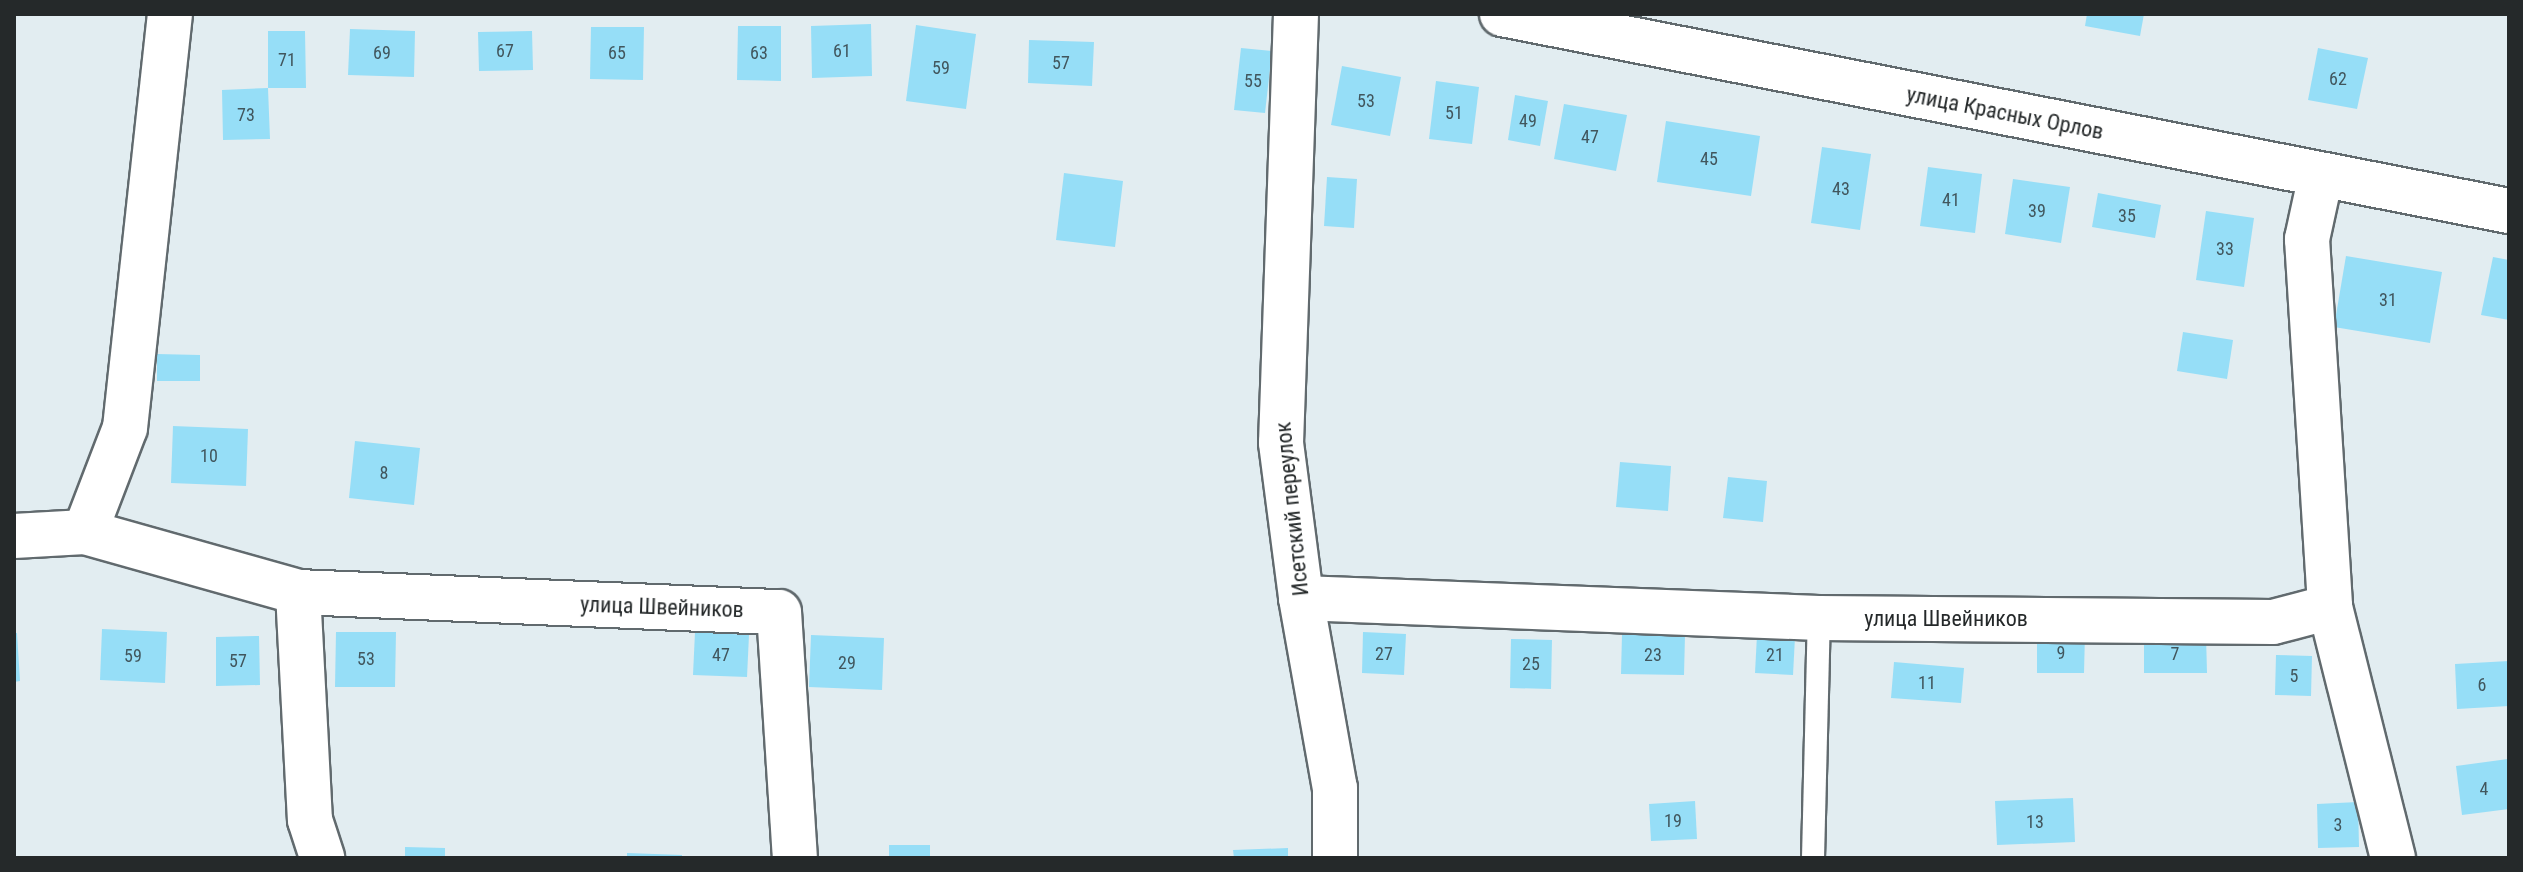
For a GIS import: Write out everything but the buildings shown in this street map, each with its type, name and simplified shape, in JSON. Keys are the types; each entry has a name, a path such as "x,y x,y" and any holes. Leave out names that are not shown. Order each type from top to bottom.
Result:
{"street":[{"path":"85,532 125,428 170,14"},
{"name":"Исетский переулок","path":"1296,14 1281,443 1301,598 1335,788 1335,858"},
{"name":"улица Красных Орлов","path":"1502,14 2509,211"},
{"path":"2321,175 2307,239 2330,607 2393,858"},
{"name":"улица Швейников","path":"14,536 85,532 298,592 779,612 795,858"},
{"path":"298,592 310,820 322,858"},
{"name":"улица Швейников","path":"1301,598 1819,618 2273,622 2330,607"}],"lane":[{"path":"1813,858 1819,618"}]}
